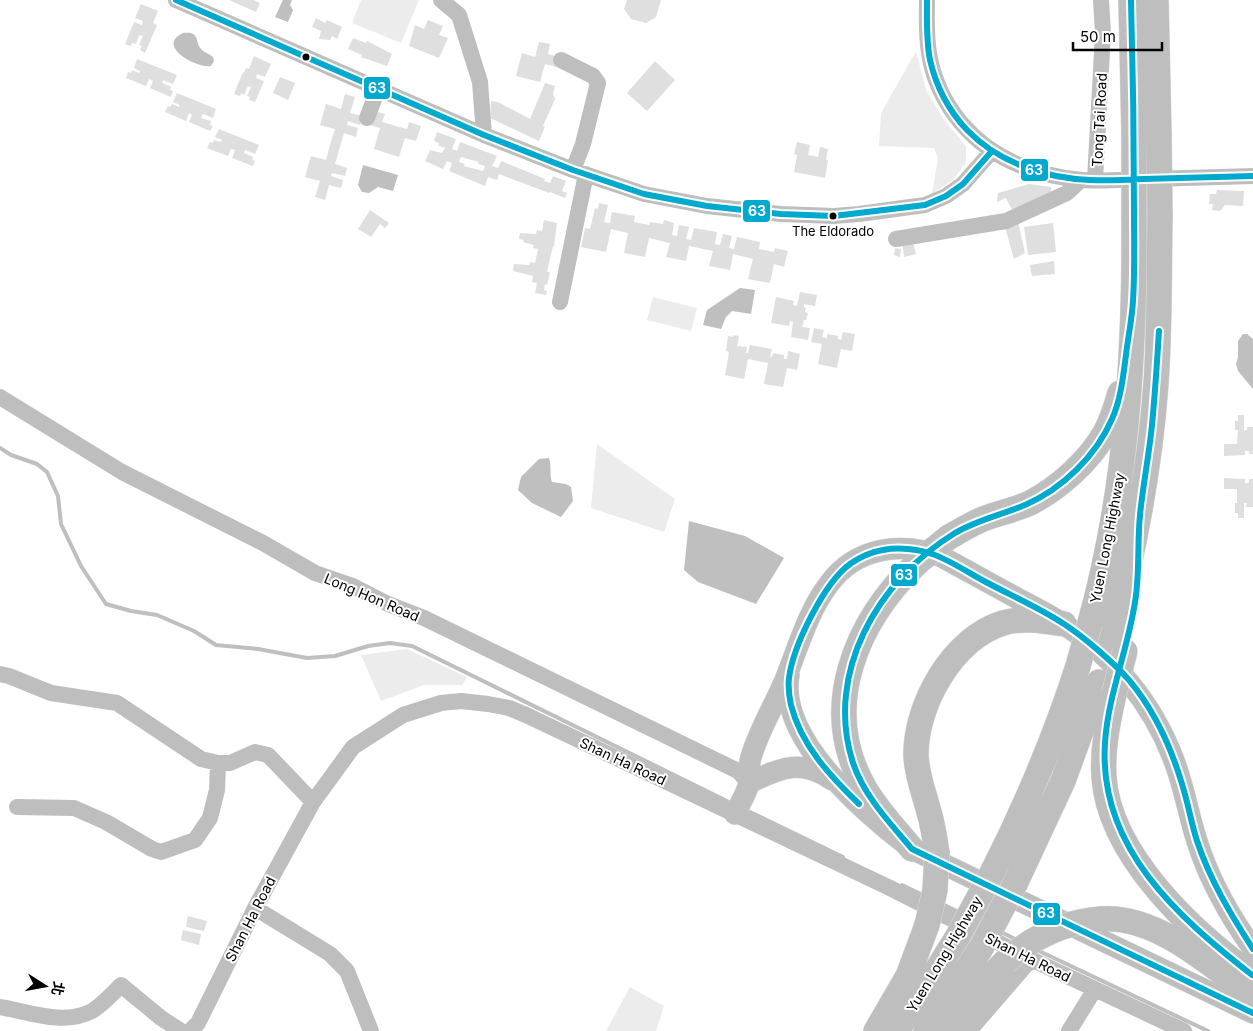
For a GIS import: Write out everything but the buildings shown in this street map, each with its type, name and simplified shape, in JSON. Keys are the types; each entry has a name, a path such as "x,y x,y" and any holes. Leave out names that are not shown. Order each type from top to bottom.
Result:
{"highway":[{"name":"Yuen Long Highway","path":"896,1031 915,1005 958,936 992,873 1038,775 1078,666 1109,544 1122,461 1132,356 1134,136 1131,0"},
{"name":"Yuen Long Highway","path":"926,1031 980,948 1015,884 1107,688 1118,646 1140,516 1156,384 1159,314 1160,135 1156,0"},
{"path":"912,849 874,802 858,776 848,748 844,704 851,663 866,628 887,595 918,562 949,537 1044,494 1067,477 1095,447 1105,433 1113,416 1120,393 1130,330 1134,282"},
{"path":"876,1031 908,976 928,926 935,890 936,853 930,813 918,775 916,755 921,720 926,705 950,662 964,646 993,626 1018,620 1064,624"},
{"path":"1107,688 1104,779 1109,805 1122,837 1142,870 1178,911 1212,943 1253,976"},
{"path":"947,1031 980,988 1005,962 1030,942 1053,930 1077,922 1101,919 1121,919 1160,933 1190,950 1253,996"}],"main road":[{"path":"742,799 750,759 758,736 791,665 818,600 829,583 850,564 867,554 883,550 910,548 933,554 1064,624 1112,663 1129,681 1157,723 1173,757 1182,783 1197,841 1210,875 1226,909 1253,948"},
{"path":"791,665 788,688 794,716 812,749 842,787 882,826 912,849 1253,1013"},
{"path":"742,799 780,768 810,768 825,775 842,787"}],"street":[{"path":"176,0 484,135 579,172 644,194 707,206 781,214 841,216 896,209 935,201 946,196 963,184 992,152"},
{"path":"441,0 458,15 480,82 484,135"},
{"path":"927,0 929,52 932,67 942,94 957,118 968,131 992,152 1021,167 1088,180 1253,176"},
{"name":"Tong Tai Road","path":"1088,180 1104,34 1101,0"},
{"path":"560,302 583,144 598,83 593,76 561,60"},
{"path":"367,118 378,89"},
{"path":"896,239 1006,220 1067,194 1088,180"},
{"name":"Long Hon Road","path":"0,397 122,472 202,514 263,543 315,573 352,586 388,604 424,618 738,771 742,799"},
{"path":"0,674 51,693 117,703 201,759 218,763 230,763 255,752 268,755 313,802"},
{"name":"Shan Ha Road","path":"190,1031 198,1023 254,908 313,802 353,747 402,715 441,703 461,702 509,708 742,799 888,887 1033,960 1184,1031"},
{"path":"17,807 74,808 106,822 152,849 161,852 195,840 210,818 217,790 218,763"},
{"path":"254,908 330,954 347,971 371,1031"},
{"path":"969,1031 1026,965 1033,960"},
{"path":"0,1007 52,1017 76,1018 93,1010 121,985 161,1018 181,1031"},
{"path":"1069,1031 1095,989"}],"shaded area":[{"path":"283,0 292,0 290,5 293,10 288,22 275,17"},
{"path":"361,0 419,0 401,43 352,23"},
{"path":"183,33 195,35 202,50 213,57 214,61 211,66 197,64 181,56 174,44 176,38"},
{"path":"916,51 926,90 944,120 966,146 966,162 954,179 932,194 938,158 934,148 879,146 881,113"},
{"path":"363,165 398,175 393,191 378,187 369,193 362,192 358,185"},
{"path":"740,288 755,290 751,314 732,311 726,317 721,329 703,325 707,310"},
{"path":"653,297 697,308 691,331 647,320"},
{"path":"1243,334 1247,334 1253,339 1253,389 1238,371 1236,364 1238,341"},
{"path":"597,444 675,499 664,532 591,508"},
{"path":"549,458 552,482 566,484 571,487 573,501 561,517 532,503 518,490 521,477 539,459"},
{"path":"689,521 745,536 784,558 756,604 698,582 684,570"},
{"path":"407,649 467,677 462,685 424,685 381,701 361,655"},
{"path":"630,987 664,1006 656,1031 606,1031"}],"waterway":[{"path":"0,448 11,455 37,464 47,472 58,496 61,524 81,566 106,604 131,611 157,615 194,631 216,645 258,649 307,658 335,656 368,646 390,643 412,646 733,804"},
{"path":"744,809 843,857"},
{"path":"902,885 925,896"},
{"path":"940,903 961,913"},
{"path":"999,931 1017,940"},
{"path":"1037,950 1208,1031"}],"transit line":[{"name":"63","path":"176,0 484,135 573,170 644,194 707,206 781,214 834,216 925,205 946,196 963,184 992,151"},
{"name":"63","path":"927,0 927,38 930,60 944,98 954,115 967,130 980,142 1008,160 1040,172 1073,179 1117,180 1253,176"},
{"name":"63","path":"1131,0 1134,131 1134,290 1123,380 1112,419 1097,446 1065,481 1025,505 963,528 927,553 903,576 881,603 864,632 852,663 846,696 846,729 853,763 864,787 878,809 912,849 1253,1013"},
{"name":"63","path":"1159,331 1152,425 1140,515 1137,591 1107,725 1105,743 1106,780 1114,815 1129,847 1148,876 1196,928 1252,975"},
{"name":"63","path":"859,804 827,771 809,747 802,733 791,705 789,681 792,665 803,633 820,600 830,585 850,564 866,555 889,549 926,552 952,563 1055,618 1089,643 1115,665 1129,680 1154,716 1173,756 1195,834 1208,870 1253,949"}],"place":[{"name":"The Eldorado","path":"833,216"}]}
